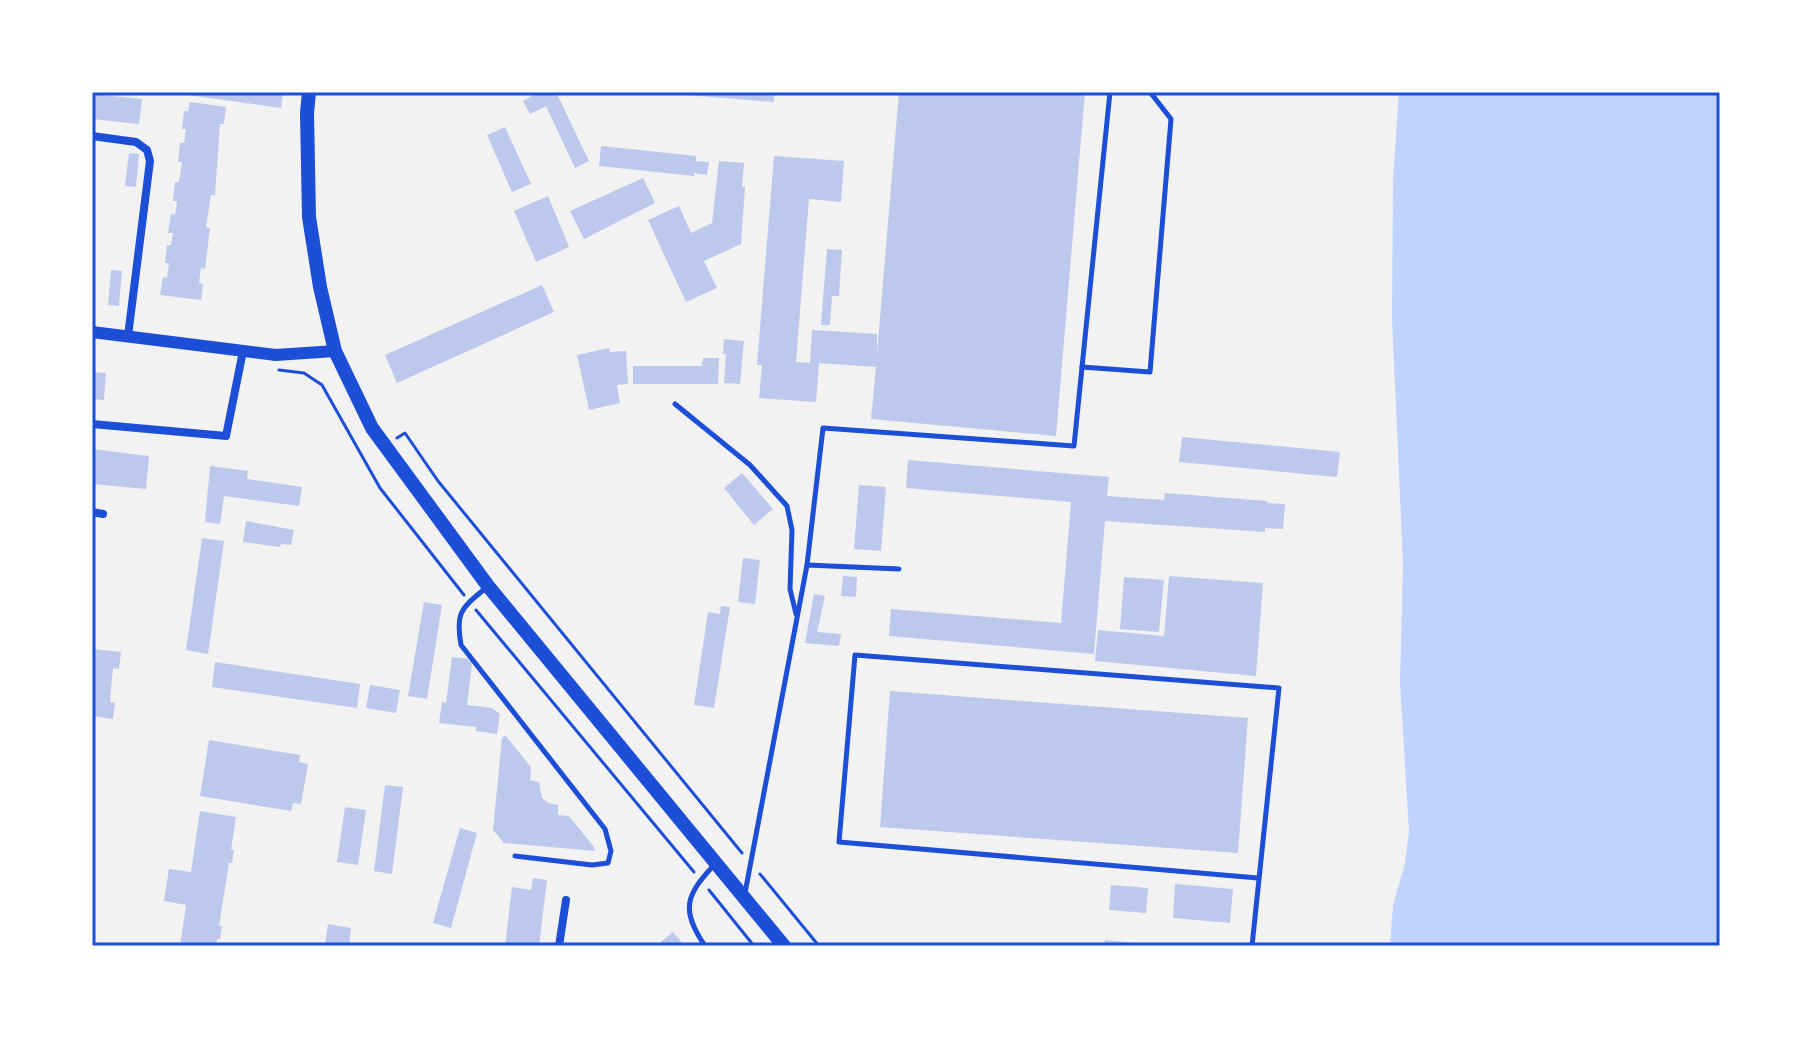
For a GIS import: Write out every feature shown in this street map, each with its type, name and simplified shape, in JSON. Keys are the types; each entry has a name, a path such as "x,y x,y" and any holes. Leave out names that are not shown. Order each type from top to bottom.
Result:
{"main road":[{"path":"309,92 306,128 309,217 335,351 372,428 488,586 784,946"}],"street":[{"path":"92,136 136,142 147,150 150,161 128,336"},
{"path":"92,332 276,355 335,351"},
{"path":"92,424 226,436 243,351"},
{"path":"92,512 103,514"},
{"path":"559,946 566,900"}],"lane":[{"path":"744,898 807,565 823,428 1074,446 1110,92"},
{"path":"1082,367 1150,372 1171,119 1150,92"},
{"path":"675,404 750,465 787,506 792,530 790,589 797,619"},
{"path":"807,565 899,569"},
{"path":"488,586 470,602 457,621 461,645 605,829 611,851 608,863 592,865 515,856"},
{"path":"1252,946 1279,688 855,655 839,842 1258,878"},
{"path":"705,946 690,925 689,907 693,891 716,863"}],"path":[{"path":"272,369 304,373 322,385 380,488 754,946"},
{"path":"363,459 405,433 438,481 819,946"}],"water":[{"path":"1399,92 1720,92 1720,946 1390,946 1393,905 1405,863 1409,832 1400,682 1403,563 1392,319 1393,178"}],"building":[{"path":"167,92 283,92 281,108"},
{"path":"539,92 556,92 589,161 575,168 546,106 530,114 523,101"},
{"path":"774,92 774,102 673,94"},
{"path":"899,92 1085,92 1056,436 871,419 876,367 819,363 816,402 759,398 762,365 757,365 774,156 844,161 841,202 809,199 796,362 810,363 812,330 877,334 877,354"},
{"path":"92,94 142,99 139,124 92,119"},
{"path":"190,102 226,107 224,124 220,124 215,195 211,195 206,227 210,228 205,269 201,268 199,283 203,284 201,300 160,295 163,277 167,278 167,245 171,245 173,233 168,233 177,201 173,201 182,162 178,162 180,143 184,143 186,129 182,129 184,111 188,111"},
{"path":"505,127 531,184 512,192 487,135"},
{"path":"601,146 696,156 696,161 709,162 707,175 599,166"},
{"path":"129,153 139,154 136,187 125,186"},
{"path":"719,161 744,163 741,244 704,261 717,288 686,302 648,220 679,206 691,233 712,223"},
{"path":"643,178 655,203 584,239 570,211"},
{"path":"548,196 569,247 536,262 514,211"},
{"path":"827,249 842,250 839,296 832,296 830,325 821,325"},
{"path":"111,270 122,271 119,306 108,305"},
{"path":"542,285 554,312 397,383 385,355"},
{"path":"724,339 744,341 740,384 724,383"},
{"path":"609,348 610,352 626,351 628,384 617,385 620,403 589,410 577,355"},
{"path":"703,358 719,358 718,384 633,384 633,366 702,366"},
{"path":"92,372 106,373 104,400 92,399"},
{"path":"1182,437 1340,452 1337,477 1179,462"},
{"path":"92,449 149,456 146,489 92,484"},
{"path":"908,460 1109,477 1107,496 1164,500 1165,493 1285,504 1283,529 1265,528 1265,532 1105,521 1094,654 889,636 891,609 1061,623 1071,502 906,488"},
{"path":"210,466 248,471 247,479 302,487 299,506 224,496 220,524 205,522"},
{"path":"742,473 773,509 754,525 724,488"},
{"path":"859,485 886,487 881,551 854,549"},
{"path":"246,521 294,530 291,545 281,544 280,547 243,542"},
{"path":"202,538 224,541 208,654 186,650"},
{"path":"743,558 760,560 755,604 738,602"},
{"path":"843,576 857,577 856,597 841,596"},
{"path":"1169,576 1263,583 1256,676 1095,661 1098,630 1164,636"},
{"path":"1124,577 1164,580 1159,632 1120,629"},
{"path":"814,594 825,596 817,632 841,634 839,646 805,643"},
{"path":"424,602 442,605 427,699 408,696"},
{"path":"721,606 730,607 714,708 694,705 708,612 720,614"},
{"path":"92,649 121,652 119,669 113,668 110,702 115,703 113,719 92,716"},
{"path":"452,657 468,659 472,664 467,705 492,708 500,714 497,734 476,731 476,727 439,723 442,702 446,703"},
{"path":"215,662 360,684 357,708 212,687"},
{"path":"370,685 400,690 396,713 366,708"},
{"path":"890,691 1248,718 1238,853 880,827"},
{"path":"505,735 531,767 530,780 539,782 542,798 558,805 558,815 569,816 595,851 504,843 493,830 502,738"},
{"path":"209,740 300,755 299,762 308,764 301,804 293,803 291,811 200,796"},
{"path":"385,785 403,787 392,874 374,871"},
{"path":"345,807 366,810 358,865 337,862"},
{"path":"200,811 236,817 231,850 234,850 219,926 222,926 220,939 217,939 216,946 180,946 186,905 164,901 169,869 191,872"},
{"path":"460,828 477,833 451,928 433,923"},
{"path":"533,878 547,880 539,946 505,946 512,887 531,890"},
{"path":"1175,884 1233,889 1230,923 1173,918"},
{"path":"1111,885 1148,888 1146,913 1109,910"},
{"path":"328,924 351,928 349,946 325,946"},
{"path":"673,932 685,946 656,946"},
{"path":"1105,940 1147,944 1147,946 1104,946"}]}
